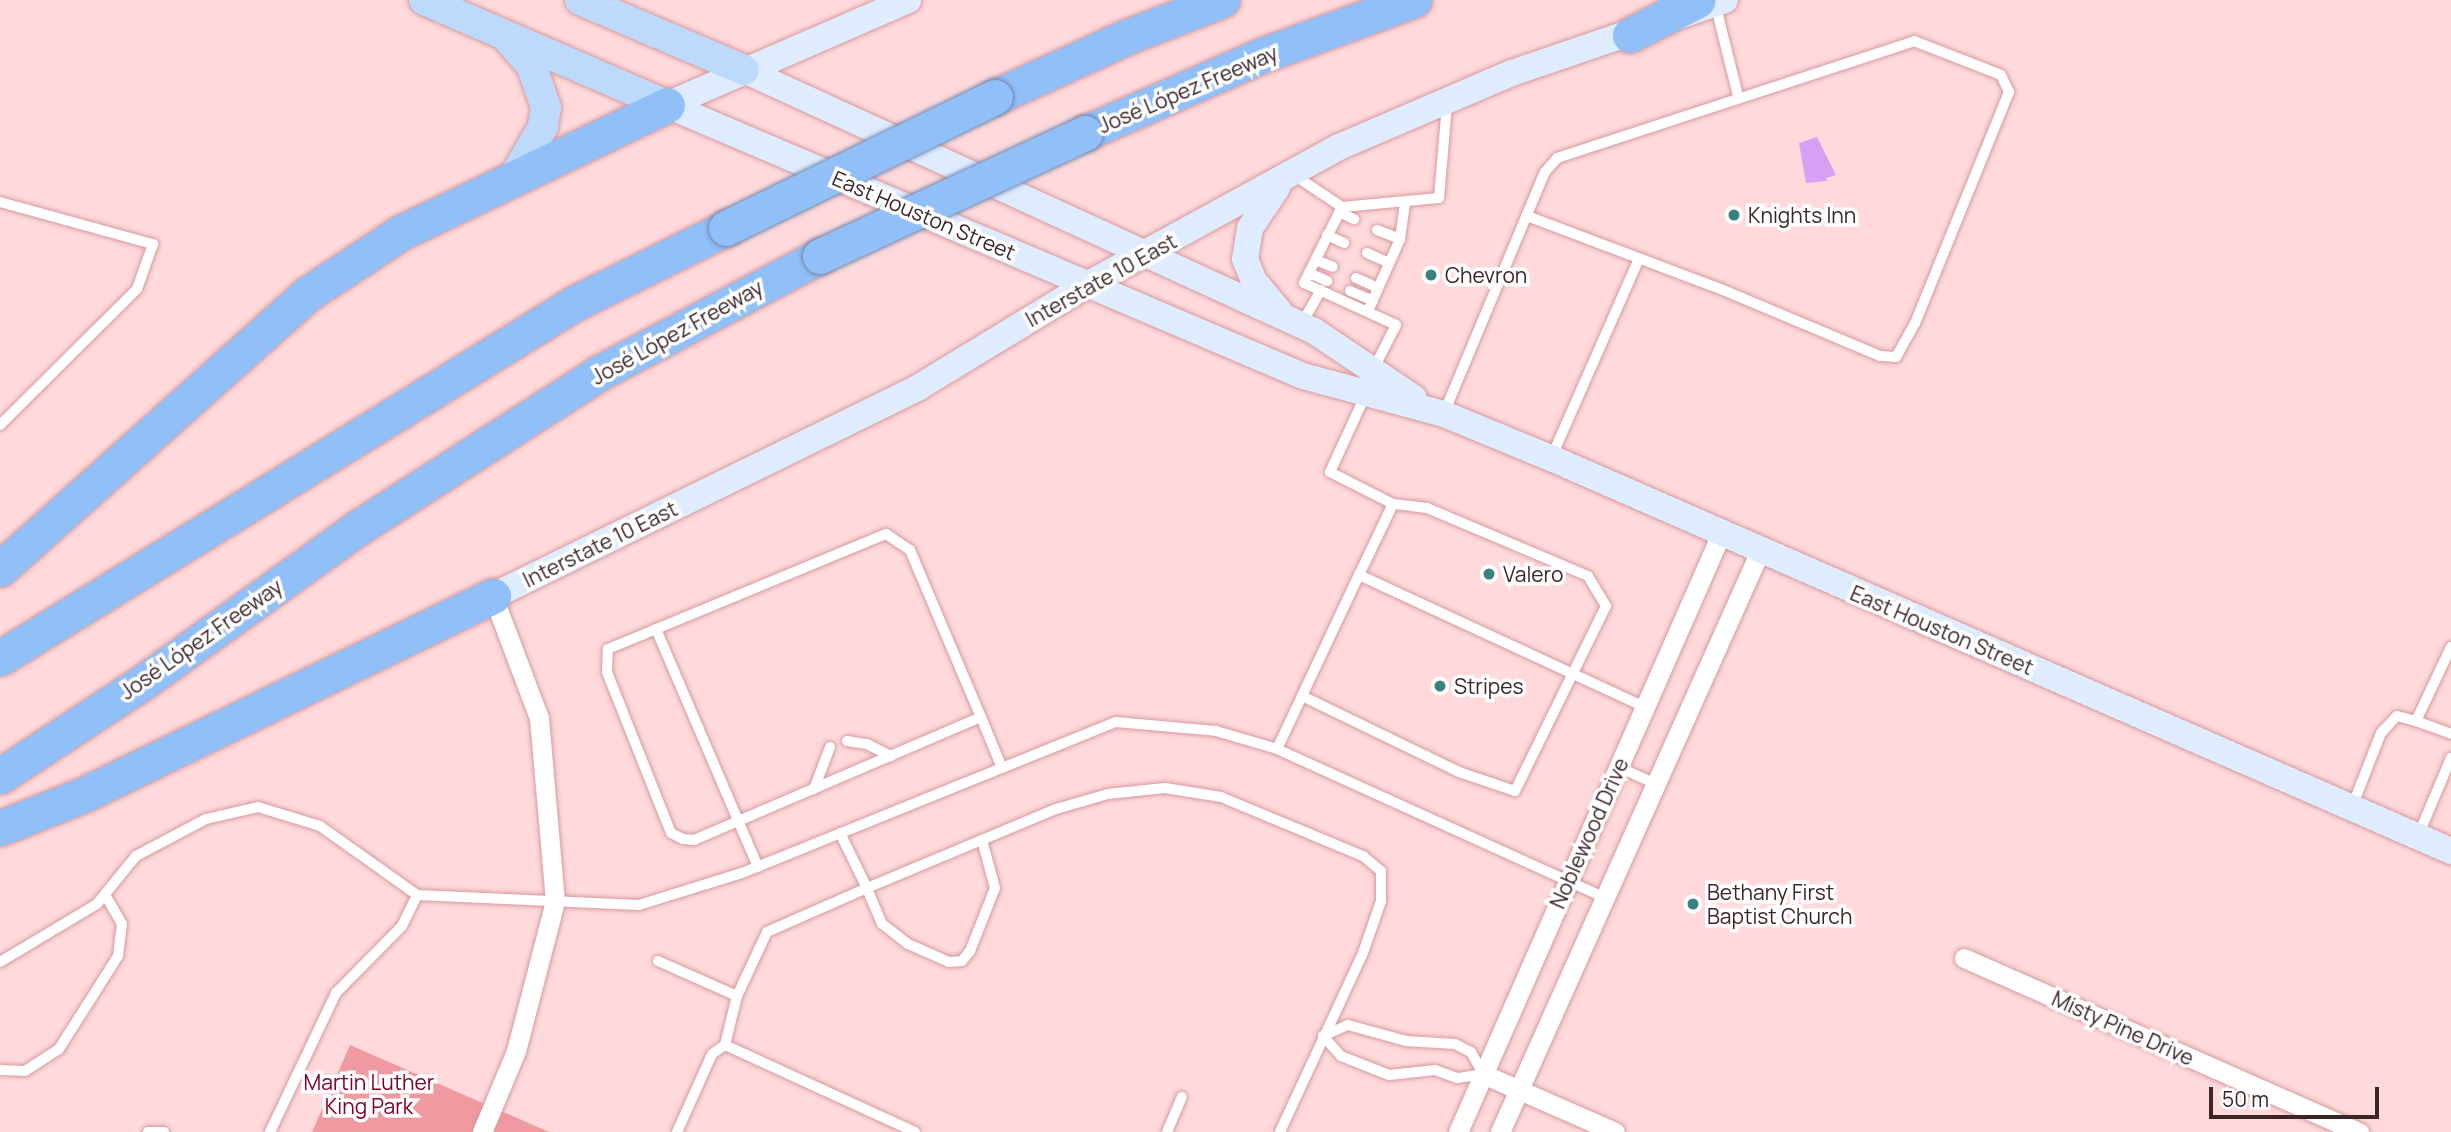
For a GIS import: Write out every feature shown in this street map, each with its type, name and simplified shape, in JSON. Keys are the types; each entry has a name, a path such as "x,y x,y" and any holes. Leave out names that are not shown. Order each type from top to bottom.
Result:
{"highway":[{"path":"0,658 575,303 995,97 1129,36 1223,0"},
{"name":"José López Freeway","path":"0,776 146,680 359,527 597,374 820,256 1085,133 1260,56 1415,0"},
{"path":"1630,35 1713,1"},
{"path":"0,569 306,295 400,233 515,175 667,105"},
{"path":"0,828 83,795 493,596"}],"main road":[{"name":"East Houston Street","path":"424,0 1085,286 1303,376 1370,382"},
{"name":"East Houston Street","path":"580,0 744,70 1293,321 1370,382 1551,458 2451,851"},
{"path":"667,105 908,0"},
{"name":"Interstate 10 East","path":"493,596 919,387 1085,286 1288,178 1339,147 1512,73 1630,35"},
{"path":"506,37 531,65 546,107 543,127 515,175"},
{"path":"1288,178 1250,228 1245,259 1254,281 1293,321"}],"street":[{"name":"Noblewood Drive","path":"1458,1132 1721,534"},
{"name":"Noblewood Drive","path":"1500,1132 1760,551"},
{"path":"482,1132 516,1051 555,901 539,718 493,596"},
{"name":"Misty Pine Drive","path":"1964,958 2359,1132"},
{"path":"1483,1074 1615,1132"}],"lane":[{"path":"1713,1 1738,96"},
{"path":"1438,412 1545,172 1557,158 1738,96 1913,41 2001,75 2009,92 1905,345 1896,357 1880,356 1723,290 1638,261 1527,216"},
{"path":"1340,209 1439,198 1447,101"},
{"path":"1288,178 1354,219"},
{"path":"0,202 153,244 137,289 0,425"},
{"path":"1370,306 1400,239 1405,202"},
{"path":"1340,209 1304,283 1324,286 1370,306"},
{"path":"1377,230 1400,239"},
{"path":"1327,236 1344,243"},
{"path":"1367,253 1389,263"},
{"path":"1316,260 1333,267"},
{"path":"1551,458 1638,261"},
{"path":"1356,278 1378,288"},
{"path":"1293,321 1324,286"},
{"path":"1302,696 1459,772 1515,791 1606,606 1588,576 1427,508 1393,503 1330,472 1396,325 1350,291"},
{"path":"1277,749 1393,503"},
{"path":"981,717 694,840 671,833 607,672 608,649 886,534 910,550 1003,768"},
{"path":"1359,575 1645,707"},
{"path":"656,629 758,867"},
{"path":"2416,721 2451,647"},
{"path":"2352,807 2381,733 2397,716 2451,734"},
{"path":"0,962 97,904 135,856 206,819 258,807 320,826 417,895 639,905 758,867 1116,722 1216,731 1277,749 1605,898"},
{"path":"847,741 867,744 891,756"},
{"path":"814,789 830,747"},
{"path":"2418,837 2451,758"},
{"path":"1618,767 1656,784"},
{"path":"677,1132 712,1054 725,1045 737,996 767,932 1056,809 1108,794 1165,788 1221,797 1363,856 1381,871 1381,901 1363,953 1280,1132"},
{"path":"840,833 882,924 900,938 949,962 962,961 970,951 995,888 982,841"},
{"path":"0,1070 25,1071 59,1049 118,956 122,924 105,894"},
{"path":"270,1132 336,993 402,926 417,895"},
{"path":"658,961 737,996"},
{"path":"1348,1025 1406,1041 1455,1044 1471,1052 1483,1074 1457,1078 1435,1070 1389,1075 1341,1056 1323,1036 1348,1025"},
{"path":"725,1045 915,1132"},
{"path":"1167,1132 1182,1097"},
{"path":"148,1132 164,1132"}],"green space":[{"name":"Martin Luther King Park","path":"350,1045 549,1132 312,1132"}],"shaded area":[{"path":"1817,137 1836,175 1826,178 1827,181 1806,183 1799,143"}],"place":[{"name":"Knights Inn","path":"1734,215"},
{"name":"Chevron","path":"1431,275"},
{"name":"Valero","path":"1489,574"},
{"name":"Stripes","path":"1440,686"},
{"name":"Bethany First Baptist Church","path":"1693,904"}]}
